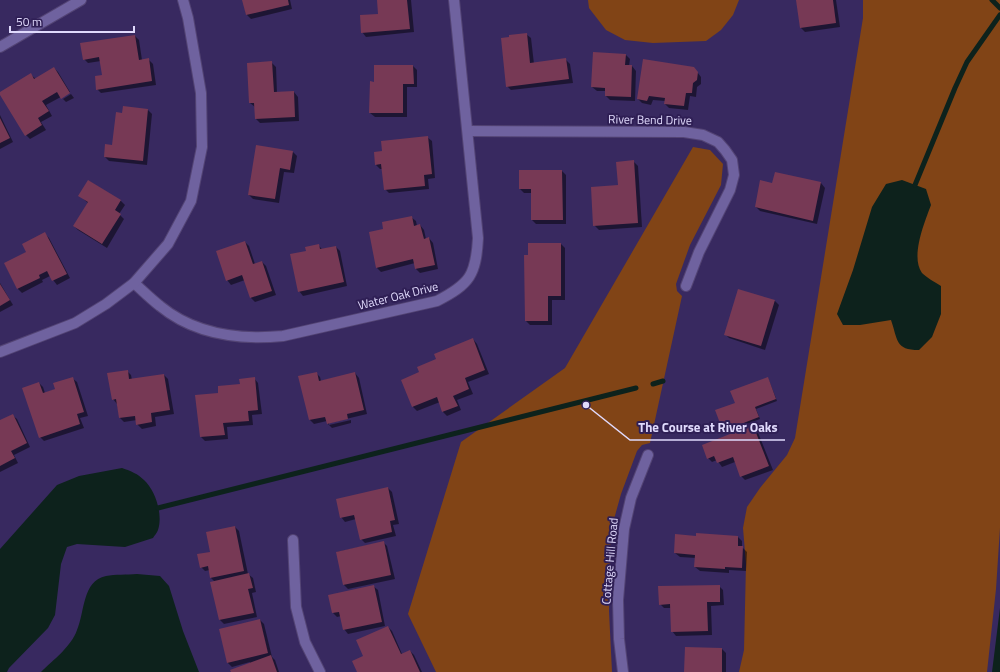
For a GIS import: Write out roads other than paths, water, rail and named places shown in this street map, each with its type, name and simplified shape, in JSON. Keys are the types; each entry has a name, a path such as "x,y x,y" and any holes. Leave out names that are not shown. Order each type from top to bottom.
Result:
{"street":[{"path":"0,47 81,0"},
{"path":"0,352 75,323 106,304 134,283 168,244 191,200 202,147 201,93 188,18 182,0"},
{"name":"Water Oak Drive","path":"134,283 161,307 186,323 208,331 242,337 263,338 283,336 437,301 456,292 470,277 477,259 478,238 454,0"},
{"name":"River Bend Drive","path":"468,131 684,132 703,135 718,142 732,160 734,175 730,190 699,252 686,286"},
{"name":"Cottage Hill Road","path":"622,672 618,600 624,529 631,498 648,456"},
{"path":"293,540 296,608 305,642 320,672"}],"waterway":[{"path":"992,0 1000,8"},
{"path":"915,185 967,62 1000,15"},
{"path":"653,384 663,381"},
{"path":"158,508 636,388"}],"place":[{"name":"The Course at River Oaks","path":"586,405"}]}
